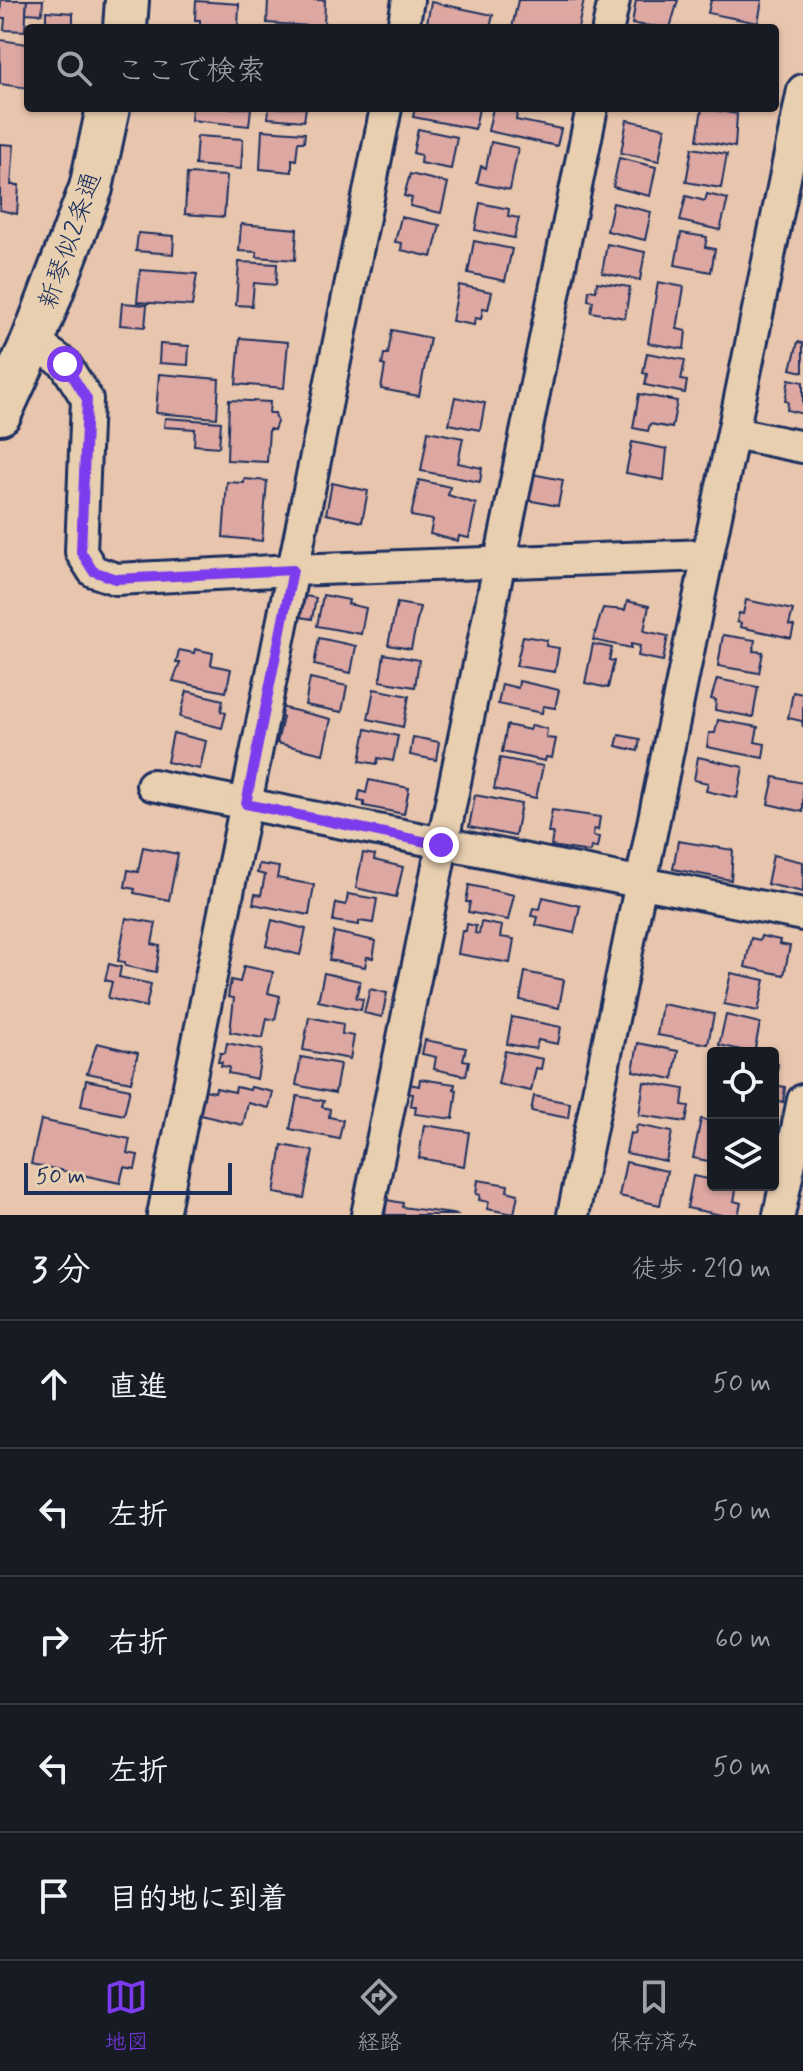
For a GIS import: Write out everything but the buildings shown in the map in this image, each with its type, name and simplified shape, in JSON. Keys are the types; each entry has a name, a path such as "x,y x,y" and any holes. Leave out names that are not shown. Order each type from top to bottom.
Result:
{"street":[{"path":"125,24 127,0"},
{"path":"404,24 408,0"},
{"path":"609,24 614,0"},
{"path":"573,1215 803,90"},
{"name":"新琴似2条通","path":"0,413 33,341 91,188 107,112"},
{"path":"163,1215 385,112"},
{"path":"367,1215 591,112"},
{"path":"33,341 65,364 87,399 81,552 93,571 116,579 708,555"},
{"path":"734,433 803,447"},
{"path":"152,785 803,915"},
{"path":"779,1215 803,1100"}],"route":[{"path":"65,364 87,399 81,552 93,571 116,579 293,570 246,804 441,845"}]}
